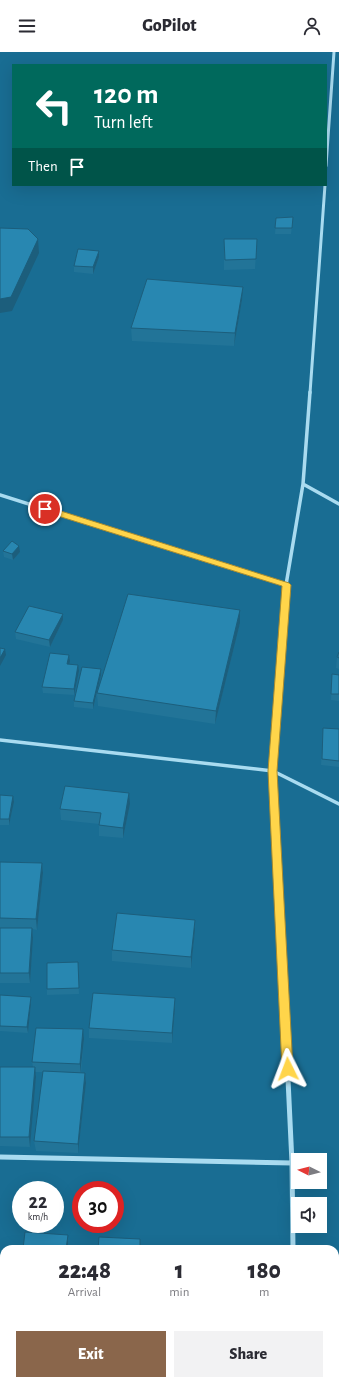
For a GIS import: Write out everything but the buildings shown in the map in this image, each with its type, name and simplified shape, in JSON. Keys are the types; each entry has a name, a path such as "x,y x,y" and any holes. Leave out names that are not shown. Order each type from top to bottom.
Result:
{"street":[{"path":"327,152 334,52"},
{"path":"292,1153 273,771 286,585 303,484 325,186"},
{"path":"303,484 339,504"},
{"path":"0,495 286,585"},
{"path":"0,740 273,771 339,804"},
{"path":"0,1156 291,1163"},
{"path":"292,1189 293,1245"}],"route":[{"path":"45,509 286,585 273,771 288,1069"}]}
